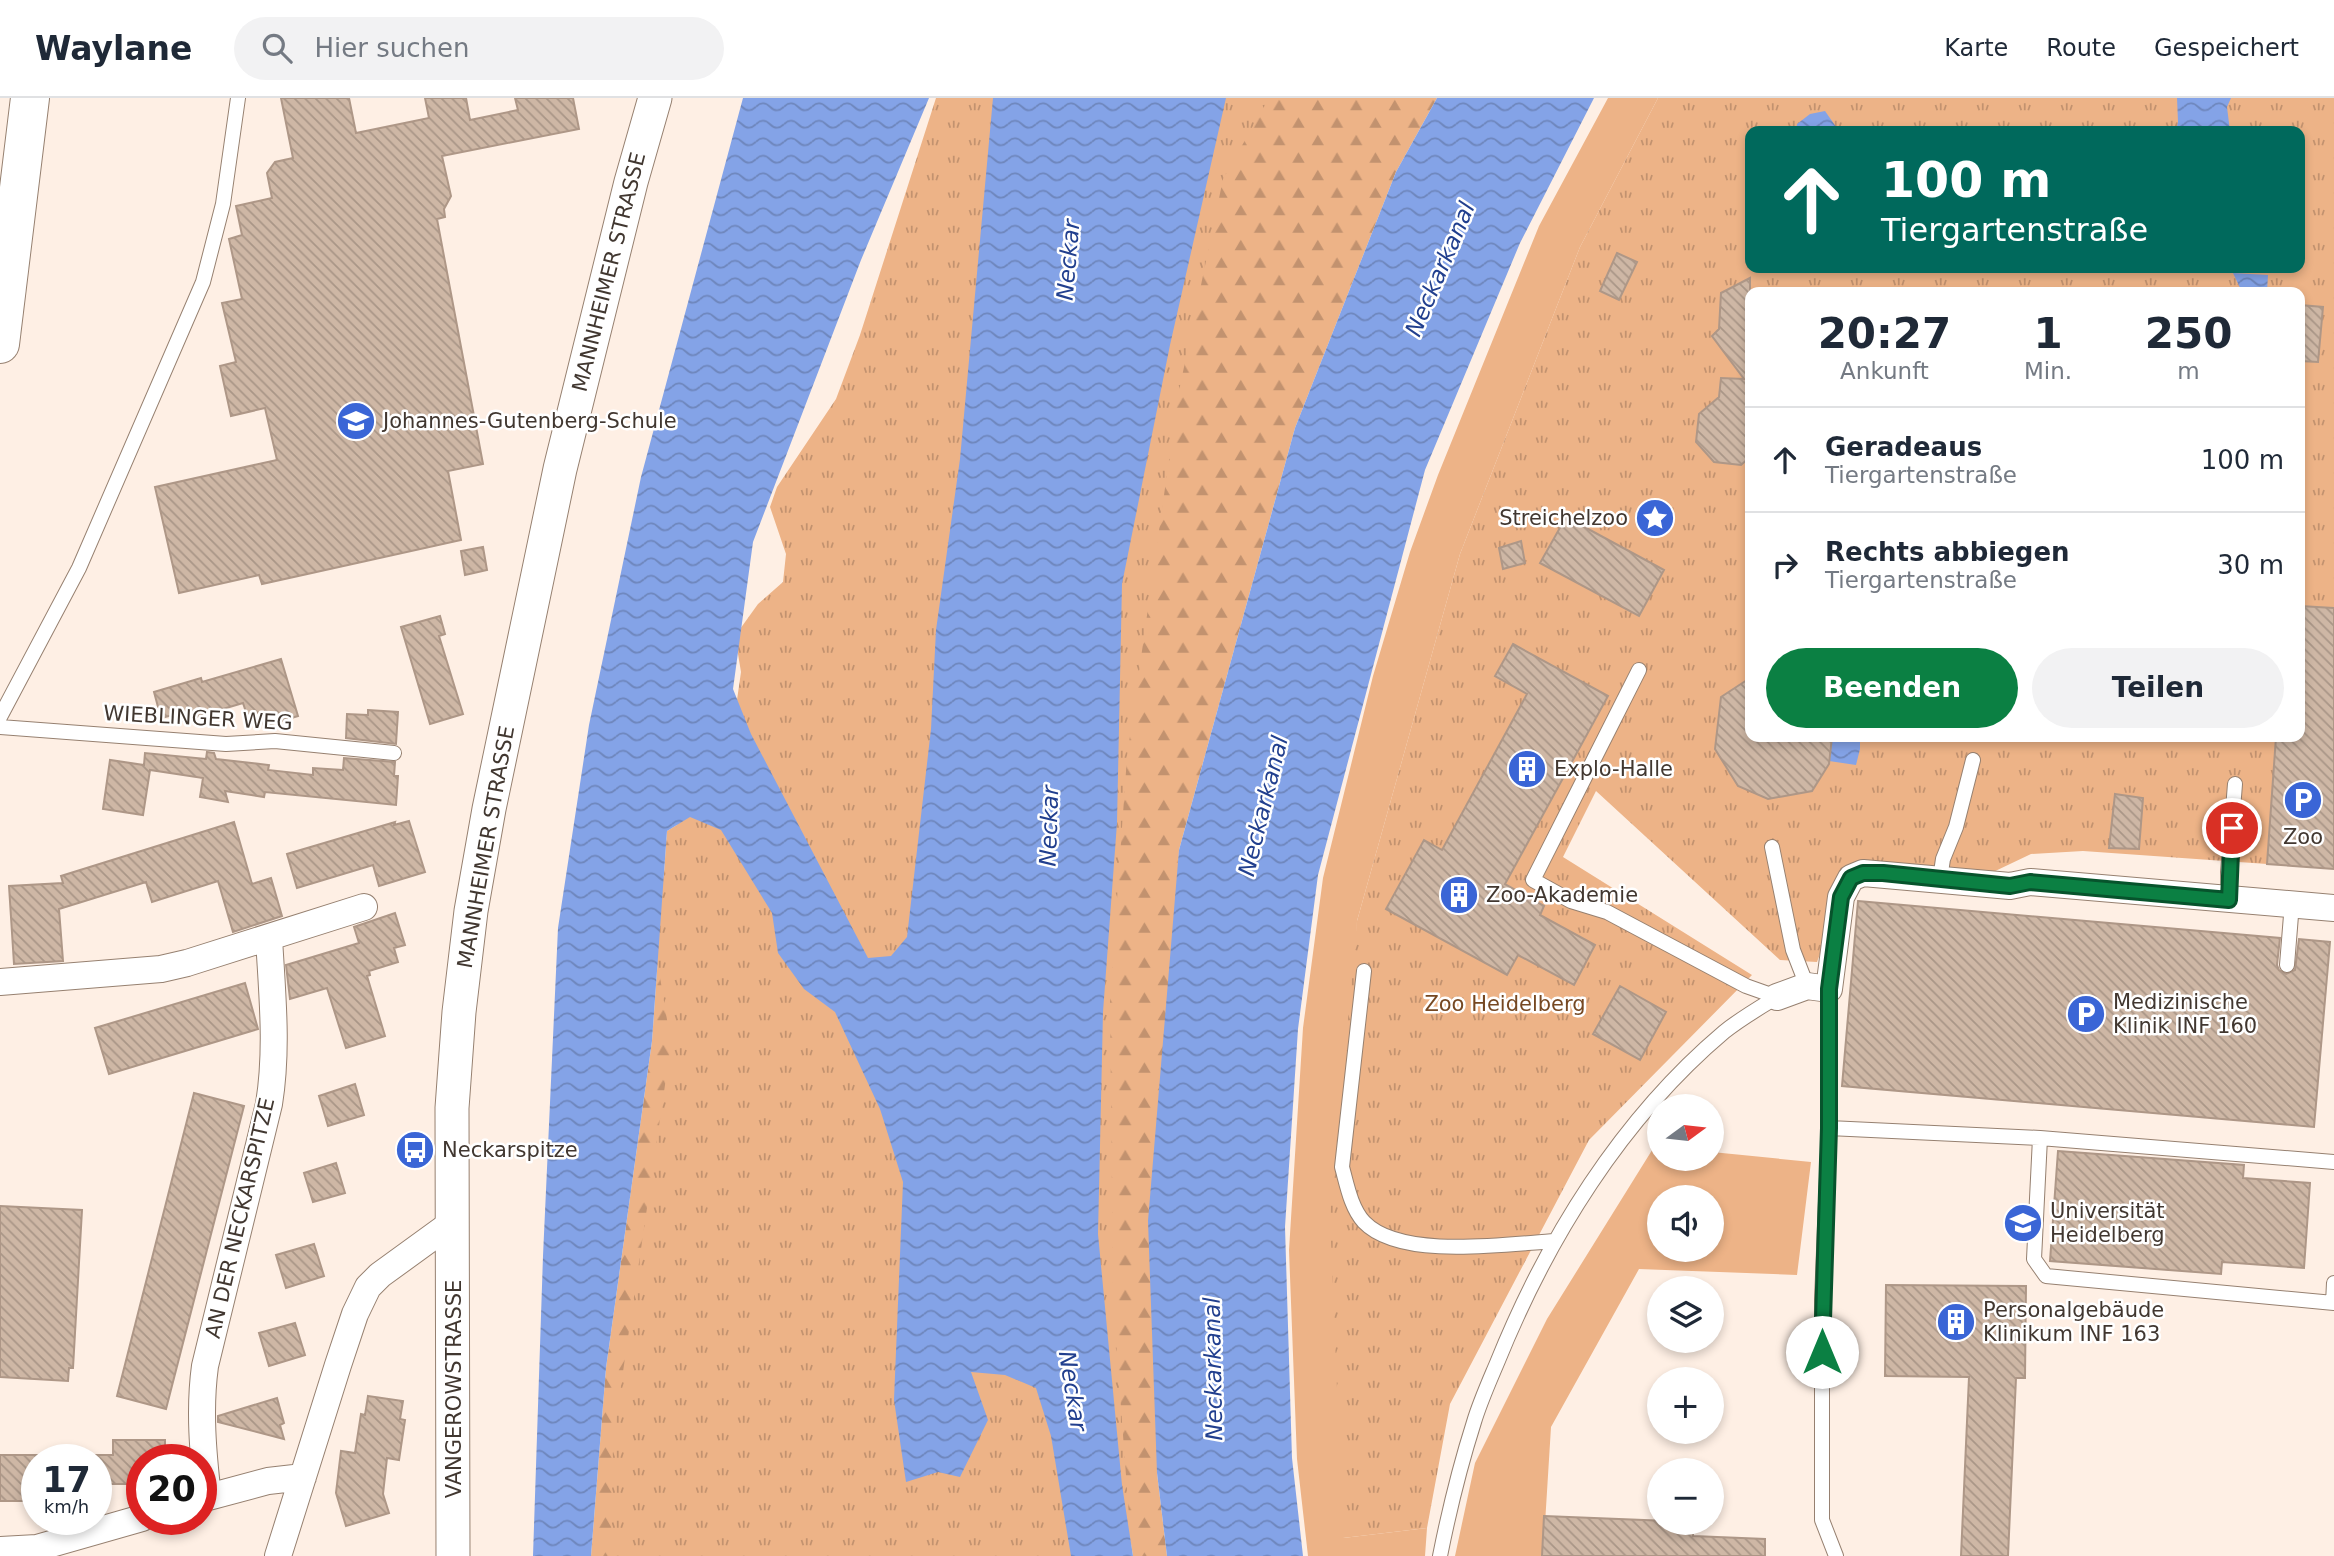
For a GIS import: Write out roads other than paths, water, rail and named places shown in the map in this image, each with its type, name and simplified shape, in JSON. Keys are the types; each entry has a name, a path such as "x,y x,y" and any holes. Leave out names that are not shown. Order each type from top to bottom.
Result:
{"highway":[{"path":"0,345 30,98"}],"street":[{"name":"MANNHEIMER STRASSE","path":"453,1222 452,1108 458,1012 471,911 489,809 560,469 655,98"},
{"path":"1777,997 1818,987 1841,897 1851,878 1863,873 2010,886 2030,882 2334,908"},
{"path":"0,982 161,969 187,964 364,906"},
{"name":"AN DER NECKARSPITZE","path":"202,1444 201,1395 205,1366 274,1074 269,937"},
{"path":"278,1556 355,1314 368,1287 380,1275 453,1222"},
{"name":"VANGEROWSTRASSE","path":"453,1222 453,1556"},
{"path":"217,1495 268,1481 303,1477"},
{"path":"0,1550 37,1548 126,1523"}],"lane":[{"path":"0,717 79,568 203,282 223,204 238,98"},
{"path":"1639,670 1533,880 1571,901 1607,912 1746,986 1777,997"},
{"name":"WIEBLINGER WEG","path":"0,727 226,744 275,741 394,753"},
{"path":"1940,878 1943,859 1956,827 1973,760"},
{"path":"2229,900 2228,872 2235,784"},
{"path":"1772,847 1793,950 1818,987 1829,1128 1822,1300 1822,1520 1836,1556"},
{"path":"2287,965 2292,903"},
{"path":"1364,971 1342,1167 1351,1199 1365,1222 1392,1239 1431,1247 1555,1241"},
{"path":"1440,1556 1451,1503 1474,1420 1513,1324 1555,1241 1626,1133 1691,1062 1725,1031 1777,997"},
{"path":"1829,1128 2040,1138 2334,1162"},
{"path":"2040,1138 2034,1259 2046,1276 2333,1303 2334,1283"}],"water":[{"name":"Neckar","path":"743,98 929,98 861,260 753,542 733,689 751,734 868,958 891,956 907,937 931,729 936,630 960,459 993,98 1226,98 1170,345 1122,584 1117,823 1103,1012 1098,1234 1122,1485 1133,1556 1071,1556 1051,1436 1036,1388 1005,1375 971,1372 988,1420 960,1477 938,1472 906,1482 894,1400 903,1182 880,1109 835,1012 804,989 778,953 772,913 721,830 690,817 667,831 652,1041 606,1368 591,1556 533,1556 558,928 589,725 641,477"},
{"name":"Neckarkanal","path":"1437,98 1594,98 1520,243 1425,470 1318,875 1298,1029 1285,1227 1292,1458 1303,1556 1167,1556 1157,1473 1148,1221 1179,850 1295,428 1396,172"},
{"path":"2177,98 2231,98 2227,107 2229,126 2177,126"},
{"path":"1825,111 1836,126 1797,126 1810,114"},
{"path":"2233,273 2268,275 2267,287 2240,287"},
{"path":"1831,742 1860,742 1856,765 1829,761"}],"place":[{"name":"Johannes-Gutenberg-Schule","path":"356,421"},
{"name":"Streichelzoo","path":"1655,518"},
{"name":"Explo-Halle","path":"1527,769"},
{"name":"Zoo","path":"2303,800"},
{"name":"Zoo-Akademie","path":"1459,895"},
{"name":"Medizinische Klinik INF 160","path":"2086,1014"},
{"name":"Neckarspitze","path":"415,1150"},
{"name":"Universität Heidelberg","path":"2023,1223"},
{"name":"Personalgebäude Klinikum INF 163","path":"1956,1322"}],"park label":[{"name":"Zoo Heidelberg","path":"1505,1004"}]}
